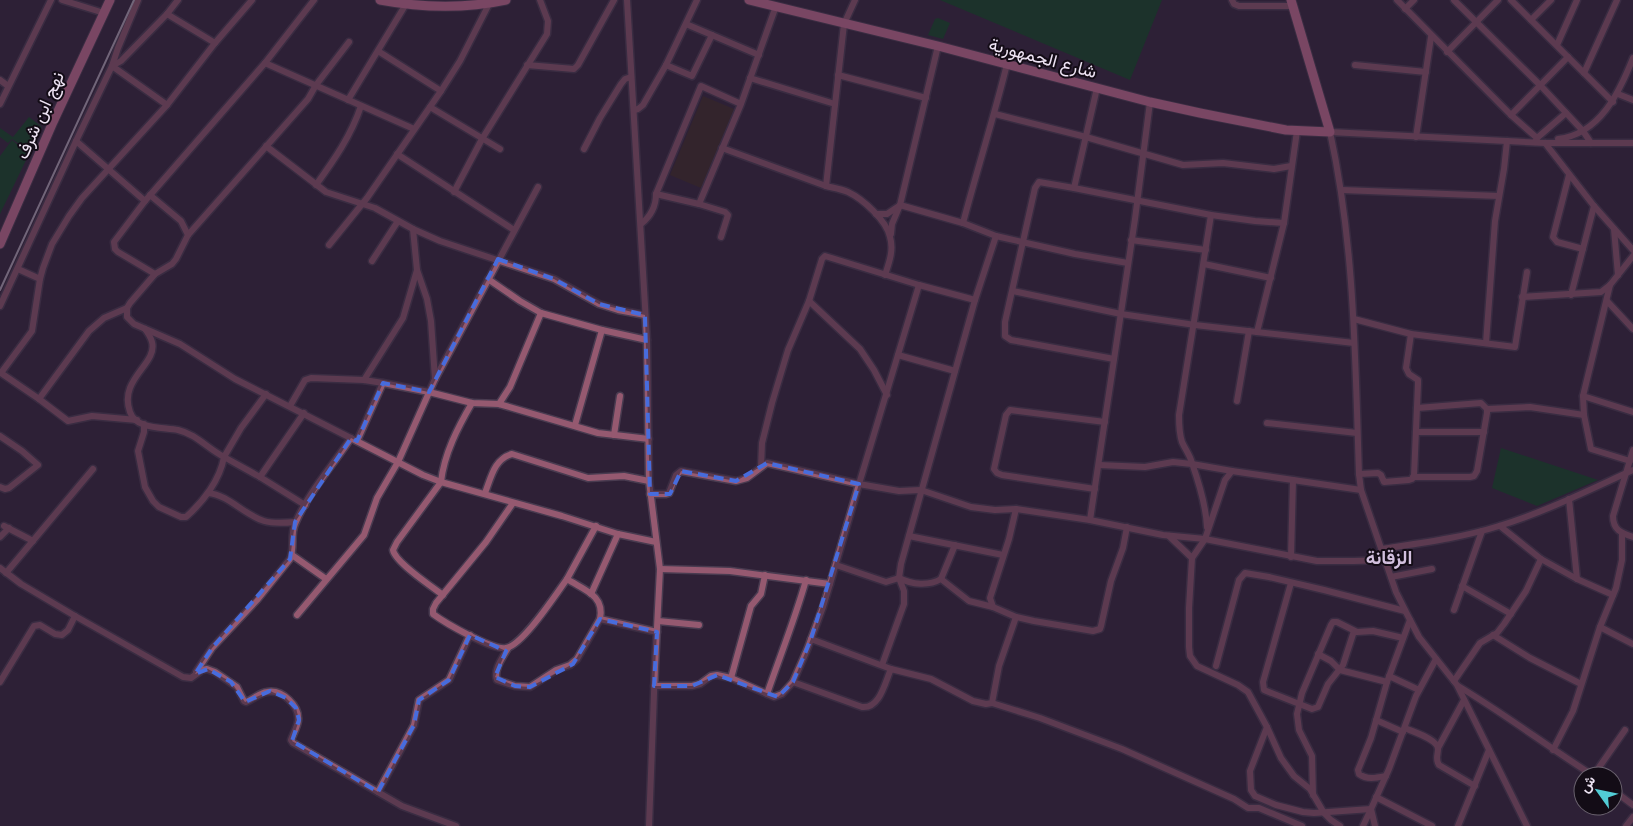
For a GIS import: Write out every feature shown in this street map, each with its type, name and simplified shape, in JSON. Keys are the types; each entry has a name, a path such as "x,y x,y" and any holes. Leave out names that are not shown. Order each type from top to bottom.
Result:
{"main road":[{"name":"نهج ابن شرف","path":"0,244 52,122 110,0"},
{"path":"380,0 406,4 498,1"},
{"name":"شارع الجمهورية","path":"750,0 1219,118 1297,131 1330,132"},
{"path":"1291,3 1330,132"},
{"path":"1308,131 1319,125 1324,111"}],"street":[{"path":"0,104 51,0"},
{"path":"62,0 104,13"},
{"path":"0,306 112,66 138,0"},
{"path":"112,66 121,61 167,14 178,0"},
{"path":"137,420 92,416 68,421 0,373 33,328 40,279 46,257 59,230 79,203 167,105 215,43 252,0"},
{"path":"155,274 121,254 114,246 120,234 150,195 265,63 314,0"},
{"path":"454,192 482,139 547,34 548,21 540,0"},
{"path":"527,66 574,69 614,0"},
{"path":"627,0 646,315 649,481 660,569 649,826"},
{"path":"634,110 643,105 666,65 697,0"},
{"path":"826,186 844,24 855,0"},
{"path":"1232,0 1234,4 1239,6 1291,3"},
{"path":"1397,0 1431,37 1536,140 1545,143 1633,143"},
{"path":"1405,9 1414,0"},
{"path":"1454,0 1541,86 1584,131 1591,143"},
{"path":"1447,52 1498,0"},
{"path":"1511,0 1612,102"},
{"path":"1531,20 1551,0"},
{"path":"1557,45 1577,0"},
{"path":"1584,73 1616,0"},
{"path":"329,245 363,204 430,107 498,1"},
{"path":"348,100 406,4"},
{"path":"700,204 760,55 776,6"},
{"path":"167,14 215,43"},
{"path":"686,24 760,55"},
{"path":"712,35 692,76 694,82 740,104"},
{"path":"1416,137 1431,37"},
{"path":"39,399 89,331 104,318 127,308 155,274 172,264 182,249 188,235 308,99 316,85 349,42"},
{"path":"885,275 890,258 892,224 900,205 938,46"},
{"path":"378,51 440,91"},
{"path":"1511,115 1568,57"},
{"path":"265,63 414,128"},
{"path":"1527,826 1456,683 1419,637 1405,611 1391,577 1361,490 1357,433 1354,319 1346,223 1342,190 1330,132 1507,141 1560,139 1584,131 1598,119 1618,94 1632,63"},
{"path":"963,223 1007,64"},
{"path":"666,65 692,76"},
{"path":"1354,65 1426,72"},
{"path":"112,66 167,105"},
{"path":"838,75 926,98"},
{"path":"584,149 621,84 625,79 631,77"},
{"path":"750,78 835,104"},
{"path":"0,80 8,86"},
{"path":"641,224 653,210 656,194 701,86"},
{"path":"1074,188 1097,88"},
{"path":"1618,94 1633,100"},
{"path":"1090,520 1150,102"},
{"path":"316,184 352,131 361,106"},
{"path":"430,107 500,149"},
{"path":"1536,140 1566,113"},
{"path":"994,114 1189,165 1224,163 1274,169 1291,166"},
{"path":"1257,332 1284,223 1297,131"},
{"path":"76,141 145,201"},
{"path":"1486,342 1493,240 1507,141"},
{"path":"1545,143 1594,206 1633,250"},
{"path":"266,146 326,192 375,208 413,229 440,241 554,279 599,304 618,310 646,315"},
{"path":"722,148 826,186 848,192 876,214 884,223 891,238"},
{"path":"396,154 514,230"},
{"path":"1569,174 1552,237 1557,242 1583,248"},
{"path":"1114,359 1007,339 1004,332 1037,184 1042,182 1255,222 1284,223"},
{"path":"297,615 364,535 378,498 398,462 435,379 538,187"},
{"path":"1342,190 1499,196"},
{"path":"656,194 725,212 728,215 721,237"},
{"path":"150,195 181,221 188,235"},
{"path":"876,214 887,214 900,205"},
{"path":"900,205 963,223 996,236 1128,263"},
{"path":"1571,294 1594,206"},
{"path":"1206,536 1206,512 1192,464 1182,442 1179,430 1179,415 1195,325 1211,215"},
{"path":"372,261 398,221"},
{"path":"413,229 417,270 432,321 435,379"},
{"path":"1614,229 1618,275"},
{"path":"882,665 904,604 904,591 899,578 921,490 975,300 996,236"},
{"path":"1131,240 1206,250"},
{"path":"762,467 762,443 772,403 788,350 809,301 822,259 825,256 919,286 975,300"},
{"path":"1522,297 1601,292 1610,285 1633,256"},
{"path":"1204,264 1271,278"},
{"path":"18,269 40,279"},
{"path":"364,380 403,318 417,270"},
{"path":"1354,319 1411,334 1515,347 1527,272"},
{"path":"488,279 520,301 542,313 602,330 647,340"},
{"path":"1610,285 1583,396 1584,415 1592,449 1630,461"},
{"path":"654,686 692,686 714,676 731,678 778,697 787,691 793,682 811,639 830,584 919,286"},
{"path":"1013,291 1121,314 1195,325 1354,343"},
{"path":"809,301 860,349 874,370 886,395"},
{"path":"1607,301 1633,329"},
{"path":"127,308 126,314 129,321 180,344 235,379 441,482 485,493 618,534 656,542"},
{"path":"499,404 510,387 542,313"},
{"path":"145,329 152,341 152,353 132,382 128,396 130,412 137,420 144,424 188,432 214,452 260,477 305,505"},
{"path":"575,425 602,330"},
{"path":"1237,400 1249,331"},
{"path":"1411,334 1406,368 1409,374 1418,380 1415,470 1413,477"},
{"path":"898,355 955,371"},
{"path":"290,406 305,380 311,378 364,380 472,402 499,404 598,433 648,440"},
{"path":"195,674 212,648 257,600 292,555 292,535 295,522 305,505 354,439 383,383"},
{"path":"144,424 144,432 138,447 145,487 156,504 178,516 186,517 208,493 221,469 224,457 241,428 266,394"},
{"path":"614,435 620,396"},
{"path":"1583,396 1633,412"},
{"path":"443,595 414,574 393,552 397,542 441,482 442,471 457,430 472,402"},
{"path":"1416,408 1475,403 1484,405 1487,409 1530,407 1584,415"},
{"path":"1359,474 1378,473 1384,482 1409,480 1413,477 1470,478 1474,476 1477,470 1487,409"},
{"path":"1095,489 1002,475 994,470 1006,415 1010,410 1105,422"},
{"path":"260,477 304,413"},
{"path":"1266,423 1357,433"},
{"path":"1416,432 1484,432"},
{"path":"0,436 38,465 9,488 5,490 0,487"},
{"path":"1633,450 1613,516 1616,529 1622,534 1633,537"},
{"path":"485,493 497,463 502,458 512,454 588,478 624,476 649,481"},
{"path":"1099,465 1145,467 1173,462 1361,490"},
{"path":"650,494 669,493 676,474 681,471 736,481 747,478 769,463 899,492 921,490 971,507 995,510 1016,509 1090,520 1169,536 1206,536 1291,557 1335,562 1385,560"},
{"path":"6,573 93,469"},
{"path":"1382,549 1463,536 1500,526 1569,499 1633,470"},
{"path":"1232,471 1225,480 1206,536 1192,558 1189,608 1190,656 1197,666 1238,685 1248,692 1281,758 1294,776 1307,786 1324,813 1340,826"},
{"path":"1291,557 1293,480"},
{"path":"208,493 219,495 262,520 272,523 295,522"},
{"path":"1569,499 1577,579"},
{"path":"508,648 498,648 448,625 432,612 434,606 486,542 513,503"},
{"path":"993,607 990,598 1009,539 1016,509"},
{"path":"567,579 591,594 601,604 600,619 573,664 556,670 530,687 515,686 497,680 495,677 497,669 508,648 523,638 567,579 596,526"},
{"path":"1500,526 1542,559 1577,579 1613,595"},
{"path":"0,537 7,527 33,541"},
{"path":"941,579 969,601 993,607 1016,617 1093,631 1100,629 1111,581 1123,548 1128,527"},
{"path":"1454,610 1482,530"},
{"path":"591,594 618,534"},
{"path":"1553,750 1573,711 1600,626 1613,595 1622,560 1622,534"},
{"path":"909,536 1003,555"},
{"path":"1169,536 1192,558"},
{"path":"836,565 886,582 899,578 915,584 931,583 941,579 955,545"},
{"path":"292,555 326,579"},
{"path":"1456,683 1480,644 1500,630 1526,591 1542,559"},
{"path":"0,568 21,584 180,675 190,678 207,669 215,672 237,687 245,702 261,693 270,691 278,693 296,708 298,718 297,726 291,738 292,742 402,806 456,826"},
{"path":"660,569 730,570 830,584"},
{"path":"1391,577 1432,569"},
{"path":"1216,666 1242,576 1247,573 1405,611"},
{"path":"731,678 751,606 762,594 765,575"},
{"path":"767,694 795,618 806,580"},
{"path":"1291,583 1262,685 1264,690 1312,709 1318,707 1328,684 1346,660 1354,631"},
{"path":"1462,586 1511,614"},
{"path":"0,682 34,626 40,625 56,634 62,635 68,630 75,616"},
{"path":"992,703 999,666 1016,617"},
{"path":"600,619 657,632"},
{"path":"1386,776 1363,777 1359,774 1358,770 1367,749 1388,679 1410,620"},
{"path":"658,621 699,625"},
{"path":"1313,795 1312,756 1296,720 1302,693 1333,622 1337,622 1354,631 1372,631 1404,638"},
{"path":"1600,626 1633,644"},
{"path":"378,792 414,725 419,700 449,680 470,635"},
{"path":"1493,635 1530,658 1581,684"},
{"path":"811,639 882,665 939,682 973,701 986,704 992,703 1040,718 1122,749 1234,799 1248,808 1264,809 1302,826"},
{"path":"1318,654 1331,661 1340,670 1388,679 1419,690"},
{"path":"1363,826 1386,776 1419,690 1436,660"},
{"path":"793,682 862,707 868,707 875,703 891,668"},
{"path":"1456,683 1578,766"},
{"path":"1464,700 1438,748 1437,761 1439,765 1475,786"},
{"path":"1376,720 1434,741 1438,748"},
{"path":"1267,727 1250,771 1253,794 1276,805 1303,812 1324,813 1371,809"},
{"path":"1600,766 1625,730"},
{"path":"1458,826 1489,750"},
{"path":"1376,797 1432,826"},
{"path":"1371,809 1375,826"},
{"path":"1626,826 1633,817"}],"highlighted area":[{"path":"498,259 554,279 599,304 645,315 650,494 670,494 681,471 736,481 767,463 859,484 811,639 793,682 778,697 717,675 692,686 654,686 657,632 600,619 573,664 530,687 515,686 495,677 506,651 470,635 449,680 419,700 414,725 378,792 292,741 299,720 296,708 286,698 270,691 245,702 231,682 208,669 195,674 212,648 290,559 295,522 351,438 357,441 383,383 429,392"}],"shaded area":[{"path":"703,96 734,109 701,188 670,175"}],"green space":[{"path":"940,0 1162,0 1130,80"},
{"path":"938,18 950,23 943,39 928,35 935,19"},
{"path":"29,117 42,127 30,152 12,139 8,143 0,137 0,128 13,137"},
{"path":"12,140 29,154 0,214 0,156"},
{"path":"1501,448 1598,480 1537,506 1492,488"}],"railway":[{"path":"0,290 134,0"}],"district":[{"name":"الزقانة","path":"1389,556"}]}
